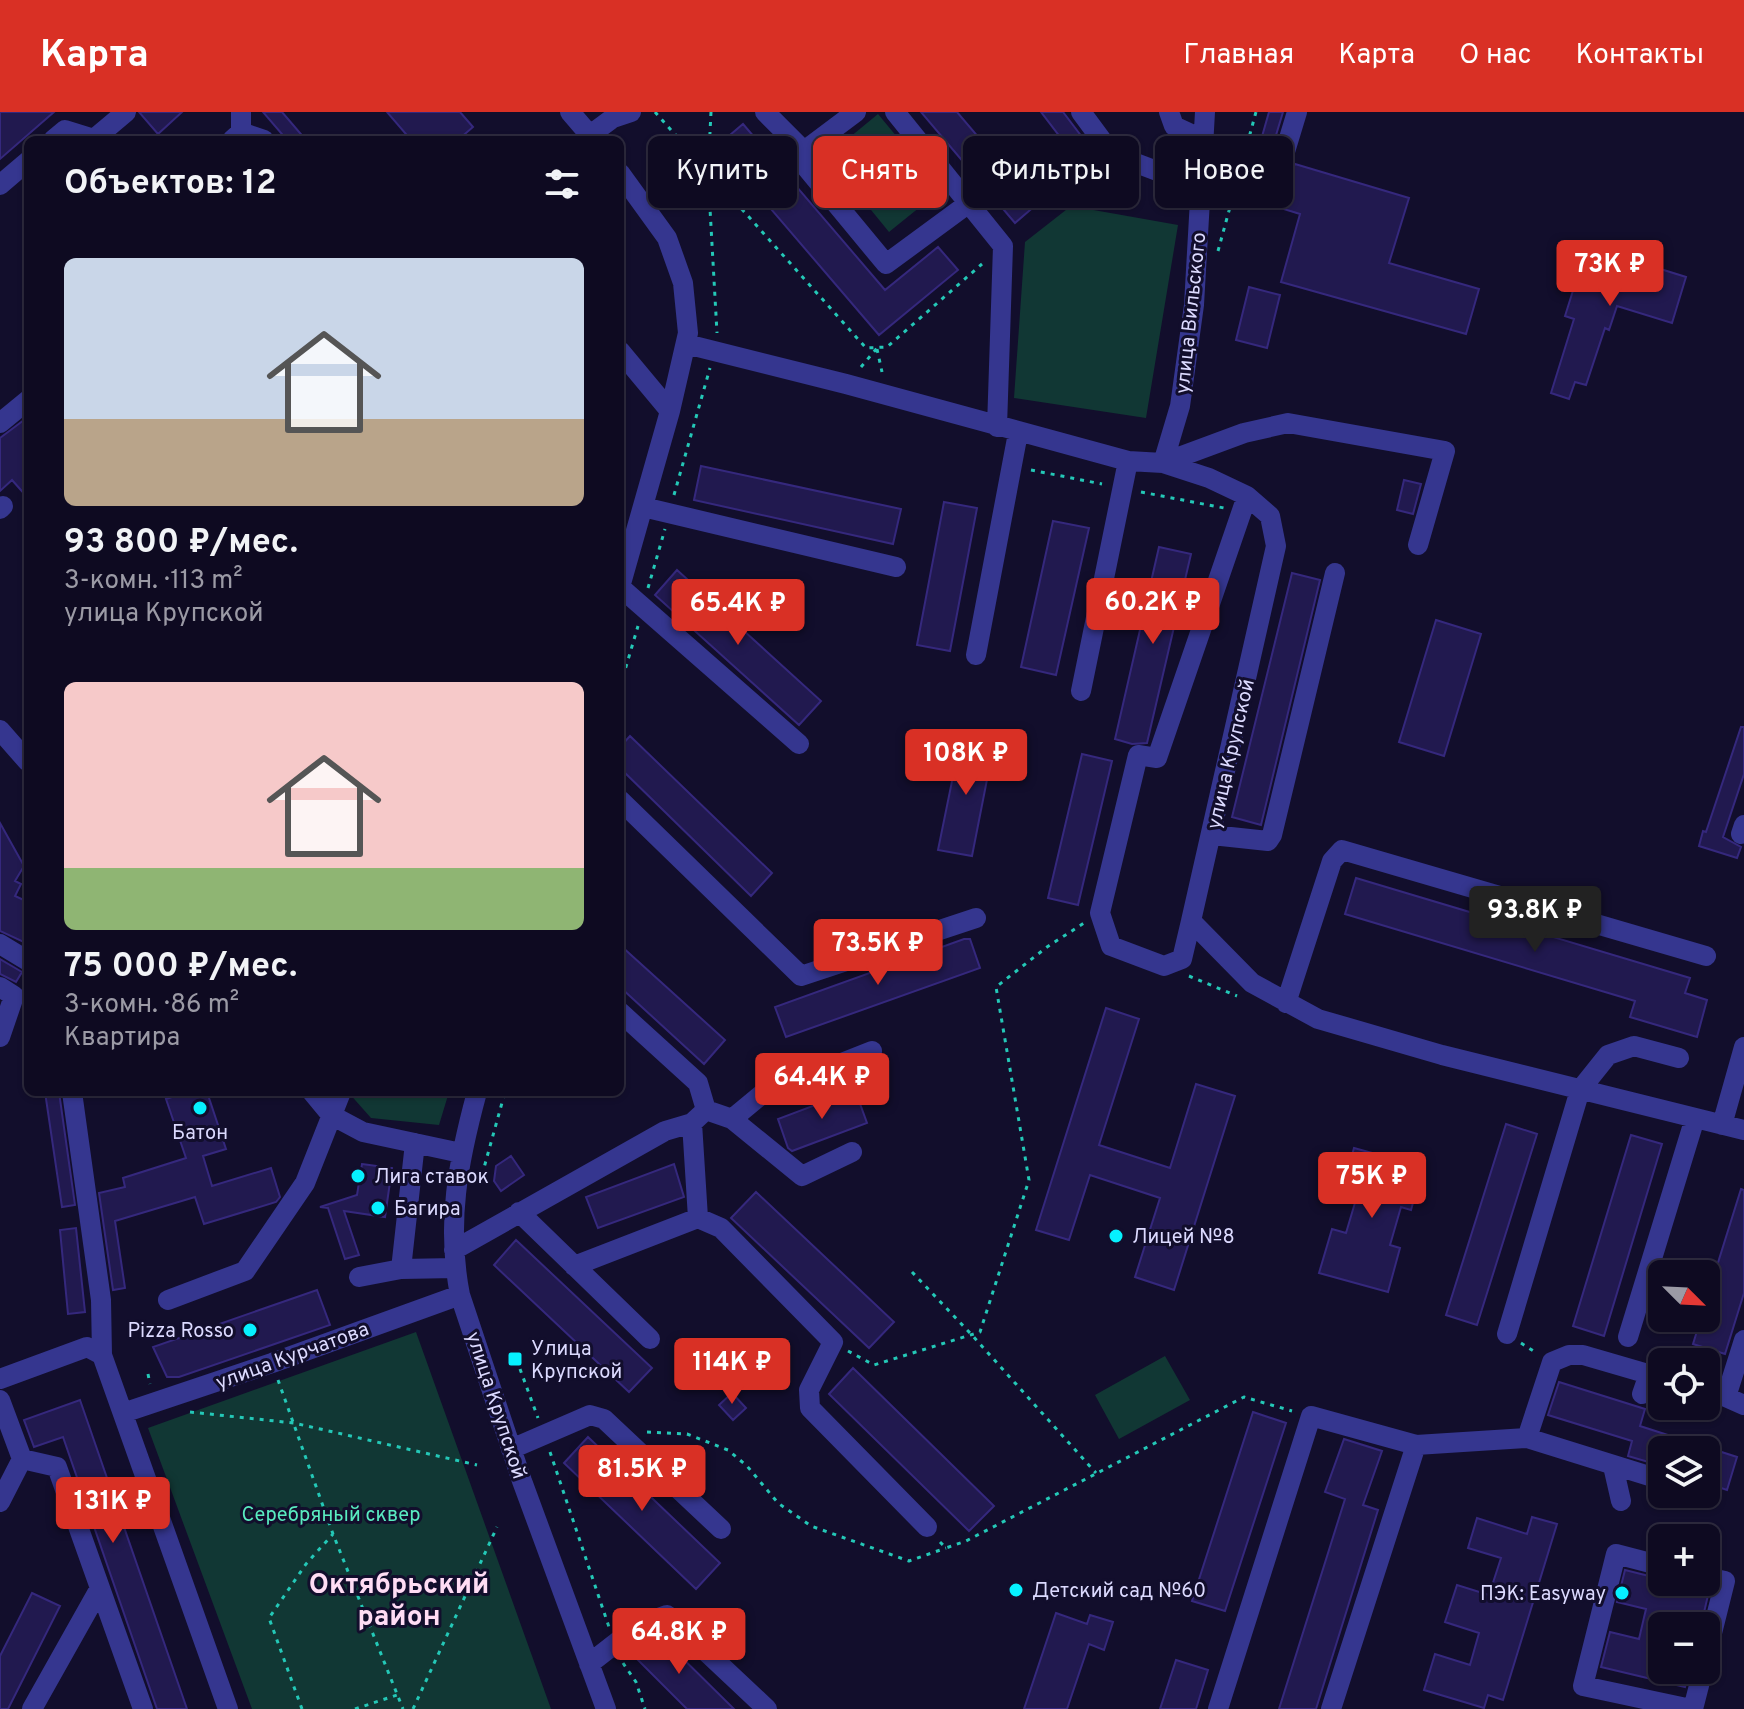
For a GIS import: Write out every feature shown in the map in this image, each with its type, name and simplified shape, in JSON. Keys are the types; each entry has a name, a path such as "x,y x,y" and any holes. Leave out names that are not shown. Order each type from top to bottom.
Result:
{"street":[{"path":"98,136 126,112"},
{"path":"570,112 590,136"},
{"path":"594,136 613,118 631,112"},
{"path":"765,112 804,151"},
{"path":"856,112 804,151 800,160 886,264 963,207"},
{"path":"895,112 963,196"},
{"path":"1081,112 1112,154 1155,170"},
{"path":"1169,112 1174,126 1196,136"},
{"name":"улица Вильского","path":"1202,136 1205,112"},
{"path":"1290,136 1297,112"},
{"path":"58,136 65,130 84,136"},
{"path":"0,185 24,164"},
{"path":"624,179 667,238 688,310 686,344 670,411 624,574"},
{"path":"973,208 1003,246 997,427"},
{"name":"улица Вильского","path":"1163,463 1180,406 1194,305 1201,208"},
{"name":"улица Крупской","path":"686,344 1128,461 1163,463 1209,478 1247,496 1270,516 1276,546 1182,959 1164,966 1111,946 1100,913"},
{"path":"624,356 670,411"},
{"path":"0,423 24,403"},
{"path":"1163,463 1244,433 1288,423 1445,451 1418,545"},
{"path":"976,655 1018,433"},
{"path":"1081,691 1128,461"},
{"path":"1100,913 1138,755 1157,758 1247,496"},
{"path":"643,507 896,567"},
{"path":"624,526 635,538"},
{"path":"1212,835 1268,841 1272,835 1335,573"},
{"path":"624,591 799,744"},
{"path":"0,730 24,757"},
{"path":"624,804 801,976 976,918"},
{"path":"1286,1003 1332,861 1342,850 1706,956"},
{"path":"1191,921 1252,983 1318,1019 1442,1055 1744,1130"},
{"path":"0,944 24,959"},
{"path":"0,987 14,996 0,1037"},
{"path":"624,1016 698,1083 698,1218"},
{"path":"1507,1334 1580,1090 1608,1055 1634,1046 1679,1058"},
{"path":"1722,1125 1744,1047"},
{"path":"732,1119 761,1095 872,1051"},
{"path":"73,1096 101,1300 102,1355 228,1709"},
{"path":"315,1096 331,1115 363,1132 461,1153"},
{"path":"168,1300 245,1271 305,1183 339,1096"},
{"name":"улица Крупской","path":"476,1096 461,1153 454,1203 454,1259 460,1295 511,1449 606,1709"},
{"path":"359,1277 454,1259 519,1212 665,1131 699,1116 732,1119 802,1176 852,1152"},
{"path":"1628,1337 1695,1118"},
{"path":"401,1269 415,1143"},
{"path":"519,1212 650,1339"},
{"path":"574,1266 698,1218 721,1228 833,1342 809,1390 810,1408 927,1527"},
{"name":"улица Курчатова","path":"123,1413 460,1295"},
{"path":"1725,1397 1744,1340"},
{"path":"0,1379 87,1347 102,1355"},
{"path":"1527,1438 1552,1362 1569,1355 1583,1355 1648,1381"},
{"path":"0,1400 22,1459 0,1502"},
{"path":"511,1449 590,1415 604,1419 721,1529"},
{"path":"1218,1709 1311,1416 1416,1445 1527,1438 1648,1476"},
{"path":"1331,1709 1416,1445"},
{"path":"22,1459 57,1467 143,1709"},
{"path":"1613,1466 1621,1501"},
{"path":"1648,1562 1616,1554 1583,1686 1603,1700 1692,1709 1699,1684"},
{"path":"1717,1612 1725,1581 1720,1580"},
{"path":"32,1709 100,1588"},
{"path":"589,1664 639,1625 667,1615 767,1709"}],"path":[{"path":"655,112 676,136"},
{"path":"710,136 711,112"},
{"path":"1216,258 1256,112"},
{"path":"710,208 718,336"},
{"path":"740,208 866,348 887,347 1003,246"},
{"path":"846,384 877,348"},
{"path":"877,348 887,396"},
{"path":"1202,504 1209,478"},
{"path":"833,1342 874,1365 980,1332 1029,1180 996,987 1047,947 1100,913"},
{"path":"482,1175 504,1096"},
{"path":"912,1272 1096,1474"},
{"path":"1507,1334 1552,1362"},
{"path":"272,1363 333,1534 403,1709"},
{"path":"520,1369 613,1646 636,1682 645,1709"},
{"path":"148,1374 156,1403"},
{"path":"638,1425 648,1432 687,1434 728,1450 747,1466 778,1503 811,1526 909,1561 966,1541 1244,1397 1311,1416"},
{"path":"188,1412 294,1423 477,1465"},
{"path":"413,1709 497,1527"},
{"path":"927,1527 946,1548"},
{"path":"302,1709 269,1618 306,1564 333,1534"},
{"path":"355,1709 398,1695"}],"green space":[{"path":"878,114 896,136 851,136"},
{"path":"869,208 919,208 889,232"},
{"path":"1068,208 1178,225 1146,418 1014,398 1025,242"},
{"path":"352,1096 448,1096 439,1125 371,1118"},
{"name":"Серебряный сквер","path":"416,1332 551,1709 252,1709 148,1428"},
{"path":"1165,1356 1190,1400 1119,1439 1095,1395"}],"building":[{"path":"0,112 54,112 24,136 0,159"},
{"path":"139,112 182,112 158,134"},
{"path":"263,112 282,112 303,136 284,136"},
{"path":"387,112 460,112 473,127 463,136 408,136"},
{"path":"921,112 957,112 977,136 963,136 963,162 947,143 947,136 941,136"},
{"path":"1041,112 1063,112 1081,136 1059,136"},
{"path":"1269,112 1283,112 1276,136 1262,136"},
{"path":"743,124 753,136 729,136"},
{"path":"1295,164 1409,198 1389,263 1479,289 1466,334 1281,282 1300,214 1280,208 1293,208"},
{"path":"797,187 885,290 938,247 958,270 879,335 770,208 797,208"},
{"path":"1002,208 1032,208 1015,223"},
{"path":"1587,246 1686,277 1672,323 1617,306 1609,330 1605,328 1586,385 1575,382 1569,399 1551,393 1574,319 1565,316"},
{"path":"1249,287 1280,295 1267,348 1236,340"},
{"path":"24,420 24,494 12,480 0,491 0,438"},
{"path":"701,466 901,509 893,544 694,500"},
{"path":"1404,480 1421,484 1413,514 1397,510"},
{"path":"944,502 977,508 950,651 917,645"},
{"path":"1053,521 1089,528 1056,675 1021,667"},
{"path":"1159,547 1191,554 1147,743 1132,744 1115,739"},
{"path":"677,570 821,701 799,725 655,595"},
{"path":"1292,573 1320,580 1261,825 1232,817"},
{"path":"1436,620 1481,634 1444,756 1399,742"},
{"path":"1741,727 1744,727 1744,774 1723,837 1741,847 1737,858 1699,846"},
{"path":"630,736 772,873 751,896 624,772 624,743"},
{"path":"961,737 994,744 972,856 938,850"},
{"path":"1082,754 1112,761 1078,905 1048,898"},
{"path":"0,823 24,866 15,881 21,884 15,896 24,900 24,942 0,931"},
{"path":"1356,878 1690,978 1685,993 1707,1000 1697,1037 1630,1017 1635,1001 1345,914"},
{"path":"970,939 980,968 786,1037 775,1007"},
{"path":"624,949 725,1040 704,1064 624,991"},
{"path":"0,959 22,972 16,982 0,974"},
{"path":"1106,1008 1139,1019 1099,1145 1170,1168 1196,1084 1235,1096 1174,1290 1135,1277 1160,1198 1090,1175 1069,1240 1036,1230"},
{"path":"855,1090 867,1123 792,1151 788,1148 778,1119"},
{"path":"46,1096 60,1096 75,1205 62,1207"},
{"path":"208,1096 226,1149 203,1156 212,1186 271,1168 280,1197 276,1202 204,1224 195,1197 115,1221 125,1288 113,1290 99,1193 125,1187 123,1178 186,1158 166,1099"},
{"path":"1506,1124 1537,1134 1477,1325 1446,1315"},
{"path":"1631,1135 1662,1144 1604,1336 1573,1326"},
{"path":"1354,1148 1423,1167 1411,1210 1401,1207 1390,1245 1400,1248 1388,1292 1319,1273 1332,1229 1346,1233 1357,1196 1342,1191"},
{"path":"511,1156 524,1175 501,1191 494,1181 496,1166"},
{"path":"362,1164 392,1168 385,1217 344,1211 359,1255 345,1259 328,1208 320,1207 357,1195"},
{"path":"674,1164 684,1197 598,1228 586,1197"},
{"path":"1741,1189 1744,1190 1744,1293 1725,1354 1720,1352 1720,1348 1693,1344 1697,1332 1720,1332 1719,1260"},
{"path":"756,1192 894,1322 869,1348 731,1218"},
{"path":"76,1228 85,1312 68,1314 60,1230"},
{"path":"516,1240 652,1368 629,1392 494,1265"},
{"path":"317,1290 330,1325 179,1377 167,1377 153,1347"},
{"path":"853,1368 994,1506 969,1531 829,1394"},
{"path":"1559,1382 1645,1409 1640,1426 1671,1436 1648,1436 1648,1462 1628,1456 1632,1441 1548,1415"},
{"path":"732,1393 746,1408 733,1420 719,1405"},
{"path":"80,1400 187,1709 157,1709 63,1437 34,1447 24,1420"},
{"path":"1253,1412 1286,1423 1225,1611 1192,1601"},
{"path":"588,1437 720,1563 696,1589 564,1463"},
{"path":"1344,1439 1382,1451 1363,1505 1378,1510 1316,1709 1279,1709 1345,1499 1325,1492"},
{"path":"1720,1452 1737,1457 1727,1490 1720,1488"},
{"path":"1532,1517 1557,1524 1503,1700 1488,1695 1484,1708 1424,1690 1435,1654 1470,1665 1479,1633 1445,1622 1457,1585 1489,1595 1501,1558 1468,1548 1477,1518 1527,1534"},
{"path":"1625,1570 1648,1576 1648,1596 1708,1596 1704,1612 1648,1612 1648,1678 1601,1667 1610,1632 1639,1639 1646,1609 1617,1602"},
{"path":"32,1593 60,1606 8,1709 0,1709 0,1656"},
{"path":"1056,1613 1087,1624 1090,1615 1113,1622 1104,1650 1089,1644 1067,1709 1024,1709"},
{"path":"656,1633 734,1709 687,1709 633,1655"},
{"path":"1176,1660 1208,1670 1196,1709 1160,1709"}],"place":[{"name":"Батон","path":"200,1108"},
{"name":"Лига ставок","path":"358,1176"},
{"name":"Багира","path":"378,1208"},
{"name":"Лицей №8","path":"1116,1236"},
{"name":"Pizza Rosso","path":"250,1330"},
{"name":"Улица Крупской","path":"515,1359"},
{"name":"Детский сад №60","path":"1016,1590"},
{"name":"ПЭК: Easyway","path":"1622,1593"}],"district":[{"name":"Октябрьский район","path":"399,1599"}]}
